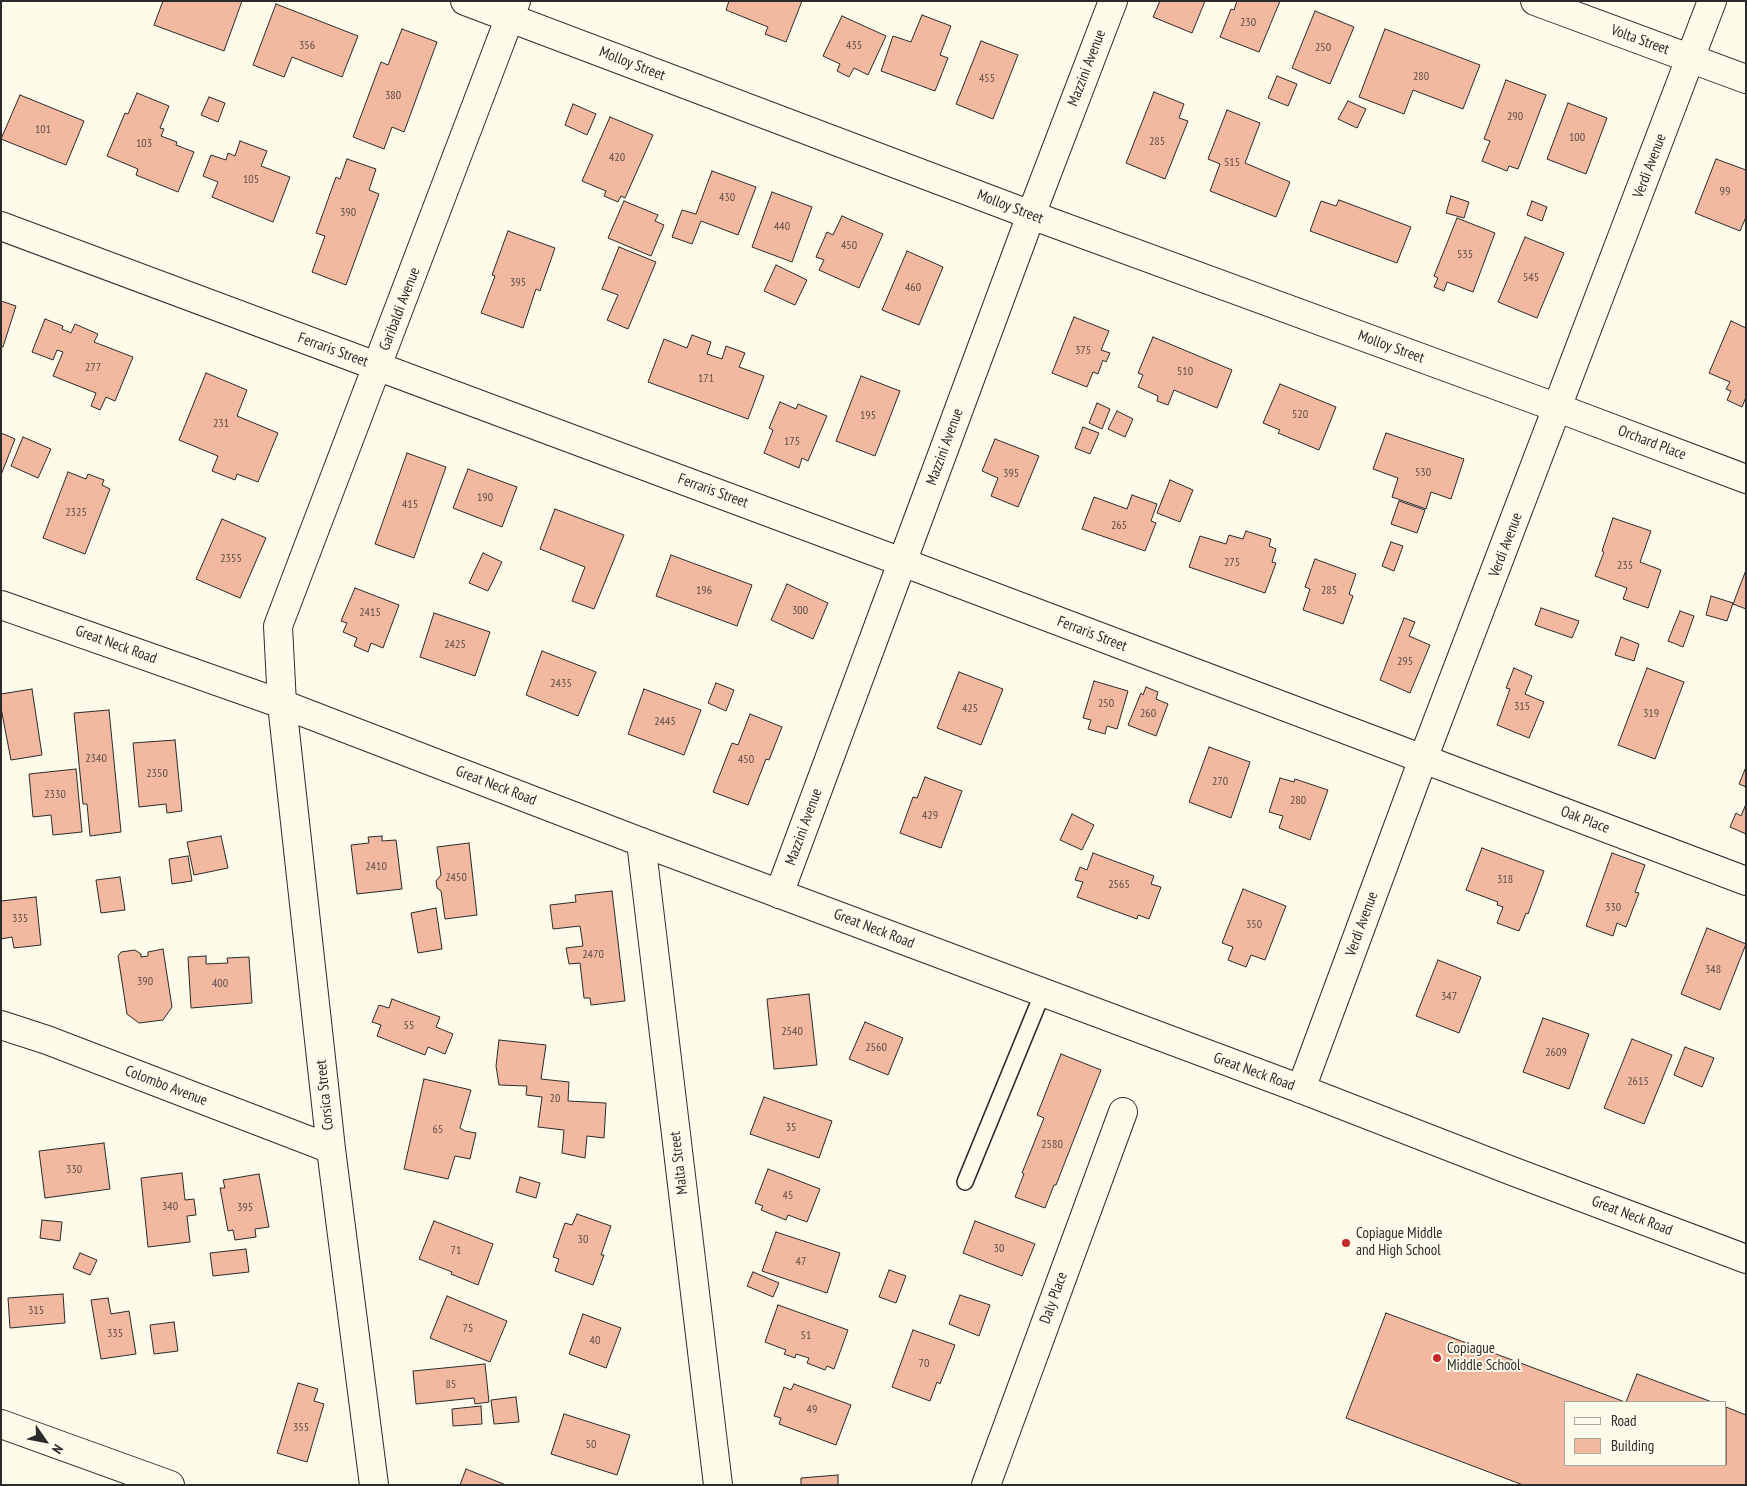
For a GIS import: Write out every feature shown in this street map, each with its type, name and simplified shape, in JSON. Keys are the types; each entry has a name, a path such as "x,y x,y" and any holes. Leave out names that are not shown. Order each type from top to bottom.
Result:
{"street":[{"name":"Molloy Street","path":"465,1 513,10 1031,215 1558,408"},
{"name":"Mazzini Avenue","path":"779,894 1031,215 1113,1"},
{"name":"Volta Street","path":"1535,1 1746,79"},
{"name":"Verdi Avenue","path":"1301,1089 1423,760 1712,1"},
{"name":"Garibaldi Avenue","path":"282,704 278,626 513,10"},
{"name":"Ferraris Street","path":"1,226 902,562 1423,760"},
{"name":"Orchard Place","path":"1558,408 1746,479"},
{"name":"Great Neck Road","path":"1,605 282,704 641,842 1301,1089 1746,1259"},
{"name":"Corsica Street","path":"282,704 331,1149 374,1485"},
{"name":"Oak Place","path":"1423,760 1746,881"},
{"name":"Malta Street","path":"641,842 718,1485"},
{"name":"Colombo Avenue","path":"1,1025 47,1040 331,1149"},
{"name":"Daly Place","path":"986,1485 1123,1112"},
{"path":"1,1424 170,1485"}],"lane":[{"path":"965,1182 1042,992"}],"building":[{"path":"163,1 242,1 224,51 154,25"},
{"path":"729,1 802,1 786,42 765,34 768,27 726,10"},
{"path":"1160,1 1205,1 1192,33 1153,17"},
{"path":"1237,1 1280,1 1259,52 1220,37 1231,9 1234,10"},
{"path":"276,4 358,36 342,77 292,57 284,77 253,65"},
{"path":"1315,11 1354,27 1330,84 1292,68"},
{"path":"922,15 951,26 940,55 948,58 935,91 881,71 893,36 911,42"},
{"path":"842,16 886,36 868,75 854,68 849,77 837,71 840,64 823,56"},
{"path":"402,29 437,42 404,132 392,127 384,149 353,137 381,62 388,65"},
{"path":"1385,29 1480,65 1463,109 1413,90 1404,114 1359,97"},
{"path":"981,41 1018,55 993,119 956,104"},
{"path":"1277,76 1297,84 1288,106 1268,98"},
{"path":"1506,80 1546,95 1518,169 1509,166 1507,171 1482,161 1490,141 1484,139"},
{"path":"1154,92 1184,104 1179,118 1188,121 1165,179 1126,163"},
{"path":"137,93 169,106 160,128 164,129 161,136 177,142 176,145 194,152 178,192 136,175 138,169 107,156 125,113 128,114"},
{"path":"20,95 84,121 66,165 1,139"},
{"path":"209,97 225,103 218,122 201,115"},
{"path":"1348,101 1366,109 1357,128 1338,119"},
{"path":"1568,103 1607,118 1586,174 1547,159"},
{"path":"573,104 596,114 587,135 565,125"},
{"path":"1227,110 1260,123 1245,163 1290,182 1276,217 1210,191 1220,164 1208,159"},
{"path":"610,117 653,135 625,198 621,196 618,202 604,196 606,191 582,181"},
{"path":"240,141 267,151 261,166 290,177 273,222 212,197 218,182 203,176 211,155 226,160 228,153 235,156"},
{"path":"347,159 376,169 369,190 379,194 346,285 312,272 325,236 316,233 336,177 340,179"},
{"path":"1716,159 1746,170 1746,217 1740,231 1695,213"},
{"path":"712,171 756,187 738,235 701,221 692,244 672,237 682,210 696,214"},
{"path":"772,192 812,207 792,262 752,247"},
{"path":"1451,196 1469,202 1464,218 1446,213"},
{"path":"1339,200 1411,227 1397,263 1310,231 1321,201 1336,206"},
{"path":"624,201 658,215 655,221 664,225 651,256 608,238"},
{"path":"1532,201 1547,207 1542,221 1527,215"},
{"path":"842,216 883,234 859,288 819,270 824,260 816,257 827,232 833,235"},
{"path":"1457,218 1495,233 1473,292 1447,282 1444,291 1434,287 1438,278 1434,276"},
{"path":"508,231 555,248 540,291 536,289 523,328 481,313 495,276 492,275"},
{"path":"1525,237 1564,253 1537,318 1498,302"},
{"path":"619,247 656,262 628,329 607,320 618,295 602,289"},
{"path":"907,251 943,267 919,325 882,310"},
{"path":"776,265 807,280 795,305 764,291"},
{"path":"1,301 16,306 3,347 1,347"},
{"path":"1074,317 1109,331 1101,350 1110,353 1106,362 1103,360 1098,374 1093,372 1087,387 1052,373"},
{"path":"45,319 63,326 62,329 71,333 75,324 98,334 94,342 133,357 115,401 106,397 100,410 91,406 96,393 53,376 63,352 57,350 53,360 32,352"},
{"path":"1731,321 1746,328 1746,397 1742,407 1727,400 1731,391 1726,389 1730,382 1709,373"},
{"path":"692,335 711,342 707,354 722,359 726,346 745,353 739,367 764,376 748,419 648,382 664,339 687,348"},
{"path":"1153,337 1232,370 1217,408 1174,390 1168,405 1157,401 1158,396 1138,387 1143,375 1138,373"},
{"path":"206,373 247,390 237,416 278,433 258,482 237,474 235,480 212,471 218,456 179,440"},
{"path":"861,376 900,391 875,456 836,441"},
{"path":"1280,384 1336,407 1319,450 1278,433 1280,430 1263,423"},
{"path":"780,402 796,409 798,404 827,416 808,461 802,458 799,468 764,453 773,430 769,428"},
{"path":"1097,403 1110,409 1102,429 1089,423"},
{"path":"1117,411 1133,419 1125,437 1108,429"},
{"path":"1083,427 1099,433 1090,454 1075,448"},
{"path":"1,433 15,439 1,475"},
{"path":"1386,433 1464,459 1451,499 1431,492 1426,509 1392,497 1398,478 1373,469"},
{"path":"23,437 51,449 38,478 11,466"},
{"path":"995,439 1039,456 1018,507 991,496 998,478 982,471"},
{"path":"407,453 446,467 414,558 375,544"},
{"path":"468,469 517,487 502,527 453,508"},
{"path":"68,472 86,479 88,474 104,480 102,485 110,489 85,554 43,538"},
{"path":"1170,480 1193,490 1180,522 1157,513"},
{"path":"1132,495 1157,504 1151,521 1156,523 1145,551 1082,529 1094,497 1127,509"},
{"path":"1399,501 1425,510 1417,533 1391,524"},
{"path":"555,509 624,535 594,609 572,601 585,567 540,549"},
{"path":"1613,518 1651,531 1640,562 1661,570 1648,608 1623,599 1627,588 1595,576"},
{"path":"222,519 266,538 240,598 196,579"},
{"path":"1246,531 1271,539 1269,546 1276,549 1272,562 1276,563 1265,593 1189,567 1200,536 1226,544 1229,535 1243,539"},
{"path":"1391,542 1403,546 1394,571 1382,566"},
{"path":"483,553 502,562 488,591 469,583"},
{"path":"671,555 752,585 737,626 656,596"},
{"path":"1315,559 1356,574 1349,594 1353,596 1343,624 1303,610 1310,589 1305,587"},
{"path":"1746,570 1746,609 1733,604"},
{"path":"787,584 828,603 813,639 771,620"},
{"path":"355,588 399,605 383,648 371,643 368,652 354,646 357,638 343,632 347,623 341,621"},
{"path":"1711,596 1733,603 1727,621 1706,615"},
{"path":"1541,608 1579,621 1572,638 1535,625"},
{"path":"1680,611 1694,616 1683,647 1668,641"},
{"path":"434,613 490,632 475,676 420,657"},
{"path":"1404,618 1415,622 1409,636 1430,645 1410,693 1380,680"},
{"path":"1621,637 1639,644 1634,661 1615,655"},
{"path":"542,651 596,672 578,716 526,695"},
{"path":"1514,668 1532,676 1525,694 1544,702 1529,738 1497,725 1510,689 1506,688"},
{"path":"1647,668 1684,682 1655,759 1618,745"},
{"path":"959,672 1003,689 981,745 937,728"},
{"path":"1094,681 1128,691 1117,729 1107,726 1105,734 1088,729 1091,720 1083,718"},
{"path":"716,683 734,690 726,711 708,703"},
{"path":"1146,687 1158,692 1156,699 1168,704 1156,736 1128,725 1141,693 1143,695"},
{"path":"32,689 42,755 11,760 1,708 1,694"},
{"path":"644,689 701,710 684,755 628,734"},
{"path":"109,710 121,832 90,836 87,804 83,804 74,713"},
{"path":"750,714 782,727 769,760 766,759 748,805 713,792 732,743 738,745"},
{"path":"175,740 182,811 167,813 166,804 139,807 133,743"},
{"path":"1209,747 1250,762 1231,818 1189,802"},
{"path":"1746,767 1746,787 1739,784"},
{"path":"76,769 82,832 53,835 51,815 33,817 29,774"},
{"path":"925,777 962,791 941,848 900,833 913,797 917,798"},
{"path":"1280,778 1294,782 1295,779 1328,790 1310,840 1279,828 1283,816 1269,812"},
{"path":"1746,804 1746,834 1730,827 1736,813 1741,816"},
{"path":"1072,814 1094,825 1082,850 1060,840"},
{"path":"221,836 228,868 194,875 187,842"},
{"path":"382,836 382,841 396,840 402,889 357,894 351,845 369,843 368,837"},
{"path":"469,843 477,915 445,919 441,891 437,888 436,881 441,875 437,847"},
{"path":"1482,848 1544,871 1528,914 1526,913 1519,931 1497,923 1503,907 1497,905 1498,902 1466,890"},
{"path":"1093,853 1154,876 1151,884 1161,887 1149,919 1138,915 1137,919 1077,897 1083,882 1075,880 1080,867 1087,870"},
{"path":"1612,853 1645,865 1635,892 1639,893 1626,927 1617,923 1613,936 1586,926"},
{"path":"188,856 192,881 172,884 169,859"},
{"path":"120,877 125,910 101,913 96,880"},
{"path":"1243,889 1286,906 1265,960 1251,955 1246,967 1228,960 1233,947 1222,943"},
{"path":"612,891 625,1001 591,1005 590,998 584,998 580,963 569,964 566,948 583,946 580,926 553,929 550,905 576,902 575,895"},
{"path":"36,897 41,945 14,948 12,937 1,939 1,901"},
{"path":"436,908 442,949 418,953 411,913"},
{"path":"1707,928 1746,944 1720,1010 1681,994"},
{"path":"163,949 172,1007 163,1020 139,1023 127,1014 118,956 121,952 135,950 141,954 141,957 148,956 148,952"},
{"path":"206,956 206,964 228,963 227,958 249,957 252,1003 191,1008 188,957"},
{"path":"1438,960 1481,977 1459,1033 1416,1016"},
{"path":"809,994 817,1065 774,1069 767,999"},
{"path":"392,999 440,1017 436,1027 453,1034 445,1054 428,1047 425,1055 377,1036 381,1025 372,1022 379,1005 389,1008"},
{"path":"1543,1018 1589,1034 1569,1089 1523,1072"},
{"path":"865,1022 903,1038 888,1075 849,1059"},
{"path":"1632,1039 1672,1055 1644,1124 1604,1108"},
{"path":"499,1040 546,1045 541,1079 569,1082 568,1101 606,1103 604,1138 587,1136 585,1158 562,1153 564,1130 538,1127 542,1097 526,1095 527,1086 499,1085 496,1066"},
{"path":"1685,1047 1714,1058 1702,1087 1674,1075"},
{"path":"1061,1054 1101,1070 1056,1185 1054,1185 1045,1208 1015,1197 1024,1174 1022,1173 1044,1118 1037,1115"},
{"path":"424,1079 471,1090 460,1128 476,1133 470,1159 455,1156 448,1179 404,1169"},
{"path":"764,1097 832,1121 819,1158 750,1134"},
{"path":"104,1143 110,1189 45,1198 39,1151"},
{"path":"768,1169 820,1189 807,1222 788,1215 786,1220 761,1210 763,1206 755,1203"},
{"path":"182,1173 185,1200 194,1199 196,1215 187,1216 190,1242 148,1247 141,1178"},
{"path":"259,1174 269,1227 255,1229 256,1237 235,1240 233,1230 228,1231 220,1188 225,1188 223,1180"},
{"path":"520,1177 540,1183 536,1198 516,1192"},
{"path":"577,1214 611,1226 601,1255 604,1255 593,1285 555,1271 559,1259 553,1257 565,1223 572,1225"},
{"path":"42,1220 62,1222 60,1241 40,1238"},
{"path":"434,1221 493,1244 478,1285 419,1259"},
{"path":"975,1221 1035,1244 1022,1276 963,1253"},
{"path":"776,1232 840,1253 827,1293 762,1271"},
{"path":"246,1249 249,1272 213,1276 210,1253"},
{"path":"80,1253 97,1260 90,1275 73,1268"},
{"path":"889,1270 906,1276 896,1303 879,1297"},
{"path":"753,1272 779,1283 773,1297 747,1286"},
{"path":"63,1294 65,1323 10,1328 8,1298"},
{"path":"960,1295 990,1305 979,1336 949,1324"},
{"path":"447,1296 507,1321 490,1362 430,1338"},
{"path":"108,1298 111,1314 129,1311 136,1354 101,1359 91,1300"},
{"path":"778,1305 848,1330 834,1369 827,1366 825,1370 807,1363 809,1358 796,1354 795,1358 784,1354 786,1350 765,1342"},
{"name":"Copiague Middle School","path":"1386,1313 1622,1401 1564,1401 1564,1466 1727,1466 1727,1407 1746,1415 1746,1485 1523,1485 1346,1418"},
{"path":"583,1314 621,1328 606,1368 569,1354"},
{"path":"174,1322 178,1351 154,1354 150,1325"},
{"path":"913,1330 955,1345 940,1384 937,1382 930,1401 892,1387"},
{"path":"485,1364 489,1402 475,1404 474,1398 416,1404 413,1371"},
{"path":"1637,1374 1709,1401 1626,1401"},
{"path":"298,1383 318,1389 314,1401 324,1404 307,1462 277,1453"},
{"path":"794,1384 851,1405 836,1445 779,1424 781,1418 774,1416 784,1387 791,1390"},
{"path":"516,1397 519,1422 494,1424 491,1400"},
{"path":"481,1406 482,1424 453,1426 452,1409"},
{"path":"564,1414 630,1435 617,1475 551,1454"},
{"path":"466,1469 506,1485 460,1485"},
{"path":"838,1475 838,1485 801,1485 801,1478"}],"place":[{"name":"Copiague Middle and High School","path":"1346,1243"},
{"name":"Copiague Middle School","path":"1437,1358"}]}
